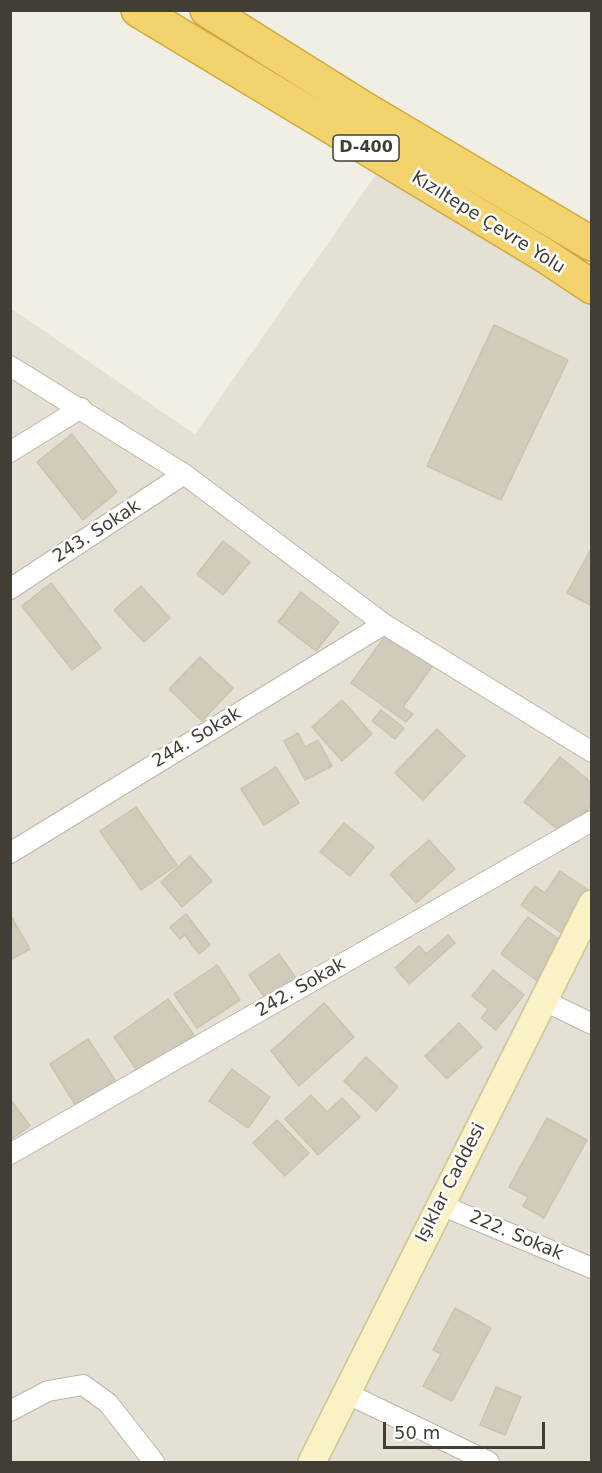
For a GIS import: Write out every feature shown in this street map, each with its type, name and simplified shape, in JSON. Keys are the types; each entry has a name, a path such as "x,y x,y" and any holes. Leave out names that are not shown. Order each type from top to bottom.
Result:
{"highway":[{"name":"Kızıltepe Çevre Yolu","path":"138,10 534,249 591,287"},
{"name":"Kızıltepe Çevre Yolu","path":"207,10 363,108 591,244"}],"street":[{"path":"10,366 184,474 384,624 591,752"},
{"path":"10,452 81,408"},
{"name":"243. Sokak","path":"10,589 184,474"},
{"name":"244. Sokak","path":"10,853 384,624"},
{"name":"242. Sokak","path":"10,1154 591,822"},
{"name":"Işıklar Caddesi","path":"312,1462 591,904"},
{"path":"543,1000 591,1024"},
{"name":"222. Sokak","path":"441,1205 591,1268"},
{"path":"10,1411 48,1391 84,1384 108,1403 154,1462"},
{"path":"346,1393 489,1462"}],"shaded area":[{"path":"386,160 591,240 591,1462 11,1462 10,308 195,434"}],"building":[{"path":"494,325 568,360 501,500 427,466"},
{"path":"72,434 117,492 83,520 37,462"},
{"path":"223,541 250,562 223,595 197,574"},
{"path":"592,547 592,606 567,593"},
{"path":"51,583 101,648 72,670 22,606"},
{"path":"141,586 170,618 144,642 114,610"},
{"path":"301,592 339,622 316,651 278,622"},
{"path":"388,632 433,665 403,707 413,714 406,722 351,683"},
{"path":"200,657 233,688 202,721 169,689"},
{"path":"342,700 372,734 342,761 312,727"},
{"path":"381,710 404,728 395,739 372,721"},
{"path":"437,729 465,756 423,800 395,773"},
{"path":"298,733 305,747 318,740 332,766 305,780 284,741"},
{"path":"560,757 592,783 592,804 566,836 524,802"},
{"path":"276,767 299,803 264,825 241,789"},
{"path":"136,807 177,865 141,890 100,831"},
{"path":"344,823 374,847 350,876 320,852"},
{"path":"429,840 455,869 416,903 390,874"},
{"path":"190,856 212,881 182,907 161,882"},
{"path":"560,871 591,892 563,934 521,905 535,886 545,893"},
{"path":"10,914 30,949 10,960"},
{"path":"186,914 210,945 199,954 185,935 180,939 170,927"},
{"path":"528,917 567,945 540,983 501,954"},
{"path":"448,935 455,943 409,984 395,968 419,946 426,954"},
{"path":"279,954 300,984 270,1005 249,975"},
{"path":"217,965 240,1000 197,1028 174,994"},
{"path":"493,970 524,995 496,1030 481,1018 488,1009 472,996"},
{"path":"168,999 194,1035 139,1073 114,1037"},
{"path":"324,1003 354,1037 299,1086 271,1051"},
{"path":"459,1023 482,1047 447,1079 425,1056"},
{"path":"88,1039 115,1080 76,1106 50,1064"},
{"path":"366,1057 398,1087 376,1111 344,1081"},
{"path":"232,1069 270,1097 248,1128 209,1101"},
{"path":"311,1095 327,1112 342,1098 360,1117 318,1155 285,1119"},
{"path":"10,1099 30,1126 10,1140"},
{"path":"547,1118 587,1140 544,1218 523,1206 528,1197 509,1187"},
{"path":"277,1120 309,1153 285,1176 253,1143"},
{"path":"455,1308 491,1328 452,1401 423,1386 441,1354 433,1350"},
{"path":"496,1387 521,1397 505,1435 480,1425"}]}
